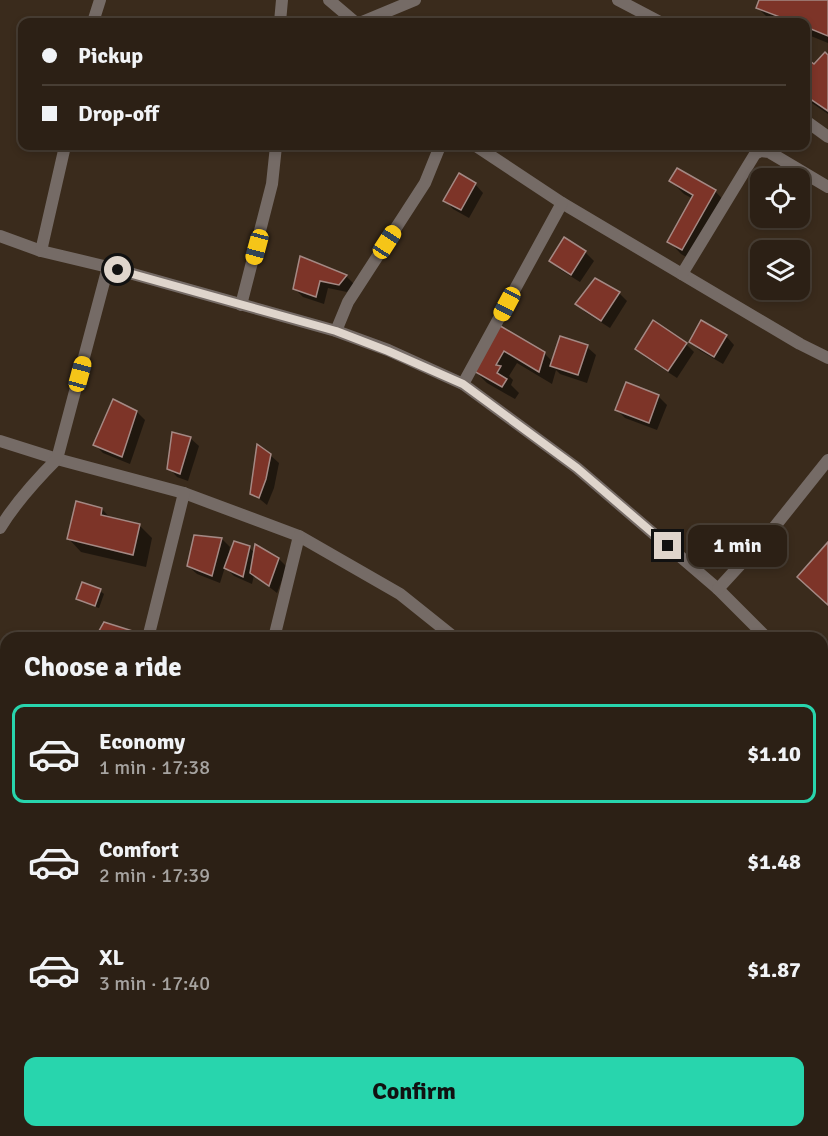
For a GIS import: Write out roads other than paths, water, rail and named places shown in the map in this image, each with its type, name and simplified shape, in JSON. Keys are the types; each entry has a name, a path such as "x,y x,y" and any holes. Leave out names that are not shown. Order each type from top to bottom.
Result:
{"street":[{"path":"94,18 100,0"},
{"path":"280,18 282,0"},
{"path":"329,0 350,18"},
{"path":"372,18 415,0"},
{"path":"618,0 652,18"},
{"path":"810,124 828,137"},
{"path":"42,251 63,150"},
{"path":"241,305 272,184 276,150"},
{"path":"336,331 348,302 425,183 438,150"},
{"path":"482,150 562,203 800,344 828,358"},
{"path":"682,274 755,154 769,152 828,187"},
{"path":"463,384 562,203"},
{"path":"0,236 42,251 108,267 336,331 463,384 577,468 717,589 761,632"},
{"path":"0,528 36,480 57,459 108,267"},
{"path":"0,441 57,459 184,493 299,536 400,594 448,632"},
{"path":"717,589 772,530 828,460"},
{"path":"149,632 184,493"},
{"path":"275,632 299,536"}]}
